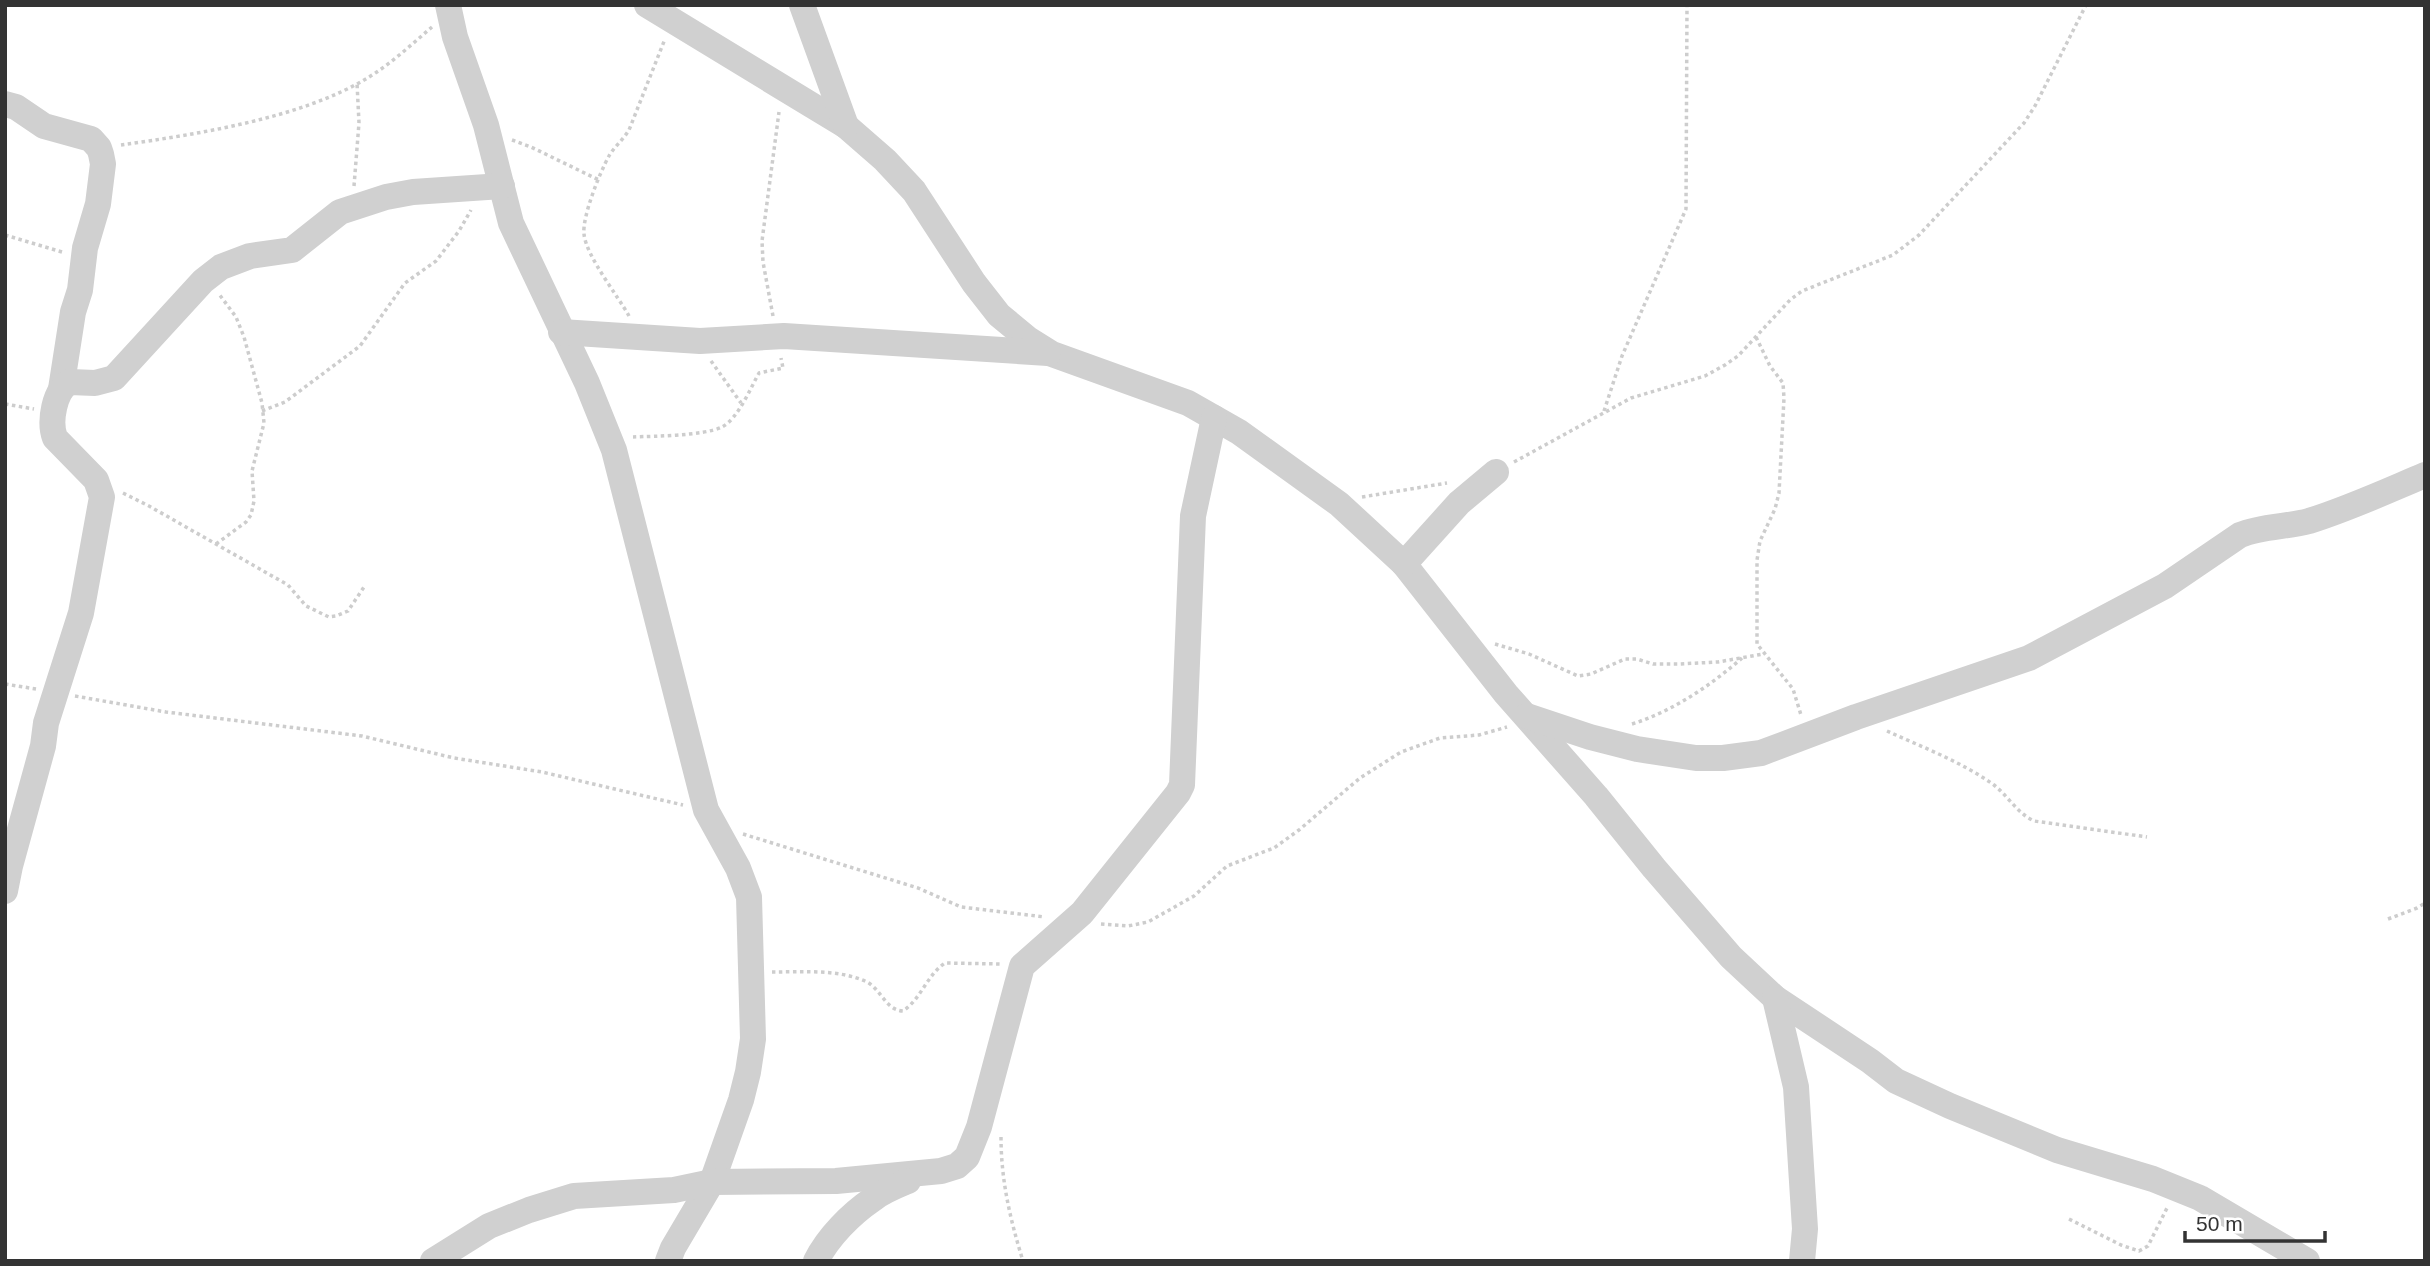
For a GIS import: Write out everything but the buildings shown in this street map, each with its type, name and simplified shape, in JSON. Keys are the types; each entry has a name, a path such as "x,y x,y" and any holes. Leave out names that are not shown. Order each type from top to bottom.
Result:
{"street":[{"path":"647,5 846,126 885,159 914,191 974,283 999,315 1028,339 1052,354 1188,403 1240,432 1339,504 1404,564 1506,694 1731,957 1774,998 1870,1061 1896,1082 2057,1150 2153,1178 2176,1188 2231,1215 2306,1261"},
{"path":"802,5 846,126"},
{"path":"448,8 455,37 488,131 493,186 587,383 610,439 710,818 738,867 749,897 753,1039 748,1072 712,1182 668,1261"},
{"path":"5,104 16,107 44,126 91,139 99,148 103,164 98,204 84,258 52,426 55,438 96,480 102,497 83,600 55,693 5,891"},
{"path":"61,389 70,382 95,383 114,378 205,280 222,267 250,256 292,250 340,212 352,207 399,194 493,186"},
{"path":"561,332 700,341 778,336 1052,354"},
{"path":"433,1261 489,1226 574,1196 674,1190 712,1182 836,1181 923,1173 957,1166 967,1157 983,1115 1022,966 1075,920 1182,785 1193,516 1214,418"},
{"path":"1404,564 1459,503 1496,472"},
{"path":"1527,716 1637,749 1696,758 1761,753 1856,717 2029,658 2165,586 2247,532 2288,527 2314,519 2425,475"},
{"path":"1774,998 1796,1087 1805,1229 1802,1261"},
{"path":"816,1261 822,1249 844,1224 874,1198 923,1173"}],"path":[{"path":"1604,411 1622,356 1686,209 1687,5"},
{"path":"1496,472 1631,398 1705,376 1738,356 1790,300 1802,291 1884,260 1919,235 2024,123 2086,5"},
{"path":"99,148 169,138 269,117 336,94 396,58 448,8"},
{"path":"639,337 628,314 600,271 584,236 585,223 610,154 629,130 673,21"},
{"path":"352,207 359,123 357,83"},
{"path":"610,439 677,434 722,427 733,417 759,373 783,368 767,292 762,241 782,87"},
{"path":"488,131 531,147 599,180"},
{"path":"262,411 285,402 360,346 405,284 436,261 493,186"},
{"path":"5,235 84,258"},
{"path":"205,280 236,317 251,360 264,423 252,471 254,501 251,515 246,523 215,545"},
{"path":"1756,337 1770,366 1783,383 1784,398 1779,493 1775,509 1760,541 1757,560 1757,644 1793,689 1806,736"},
{"path":"700,341 724,382 741,403"},
{"path":"96,480 149,506 288,585 306,606 329,617 336,617 348,611 364,587"},
{"path":"1339,504 1369,495 1449,482"},
{"path":"1494,644 1530,654 1578,676 1591,674 1625,659 1637,659 1653,664 1679,664 1718,662 1763,654"},
{"path":"1628,725 1653,717 1698,692 1742,658"},
{"path":"5,684 166,712 362,736 454,758 542,772 710,818 845,867 918,888 961,907 1110,926 1148,922 1194,896 1227,866 1274,848 1360,778 1401,752 1440,738 1479,735 1502,729 1527,716"},
{"path":"1856,717 1947,758 1994,786 2026,817 2034,821 2147,837"},
{"path":"2388,919 2425,903"},
{"path":"752,973 810,971 852,977 869,982 892,1008 903,1011 945,963 977,962 1022,966"},
{"path":"1000,1129 1001,1168 1008,1214 1023,1261"},
{"path":"2069,1219 2139,1251 2148,1246 2176,1188"}]}
